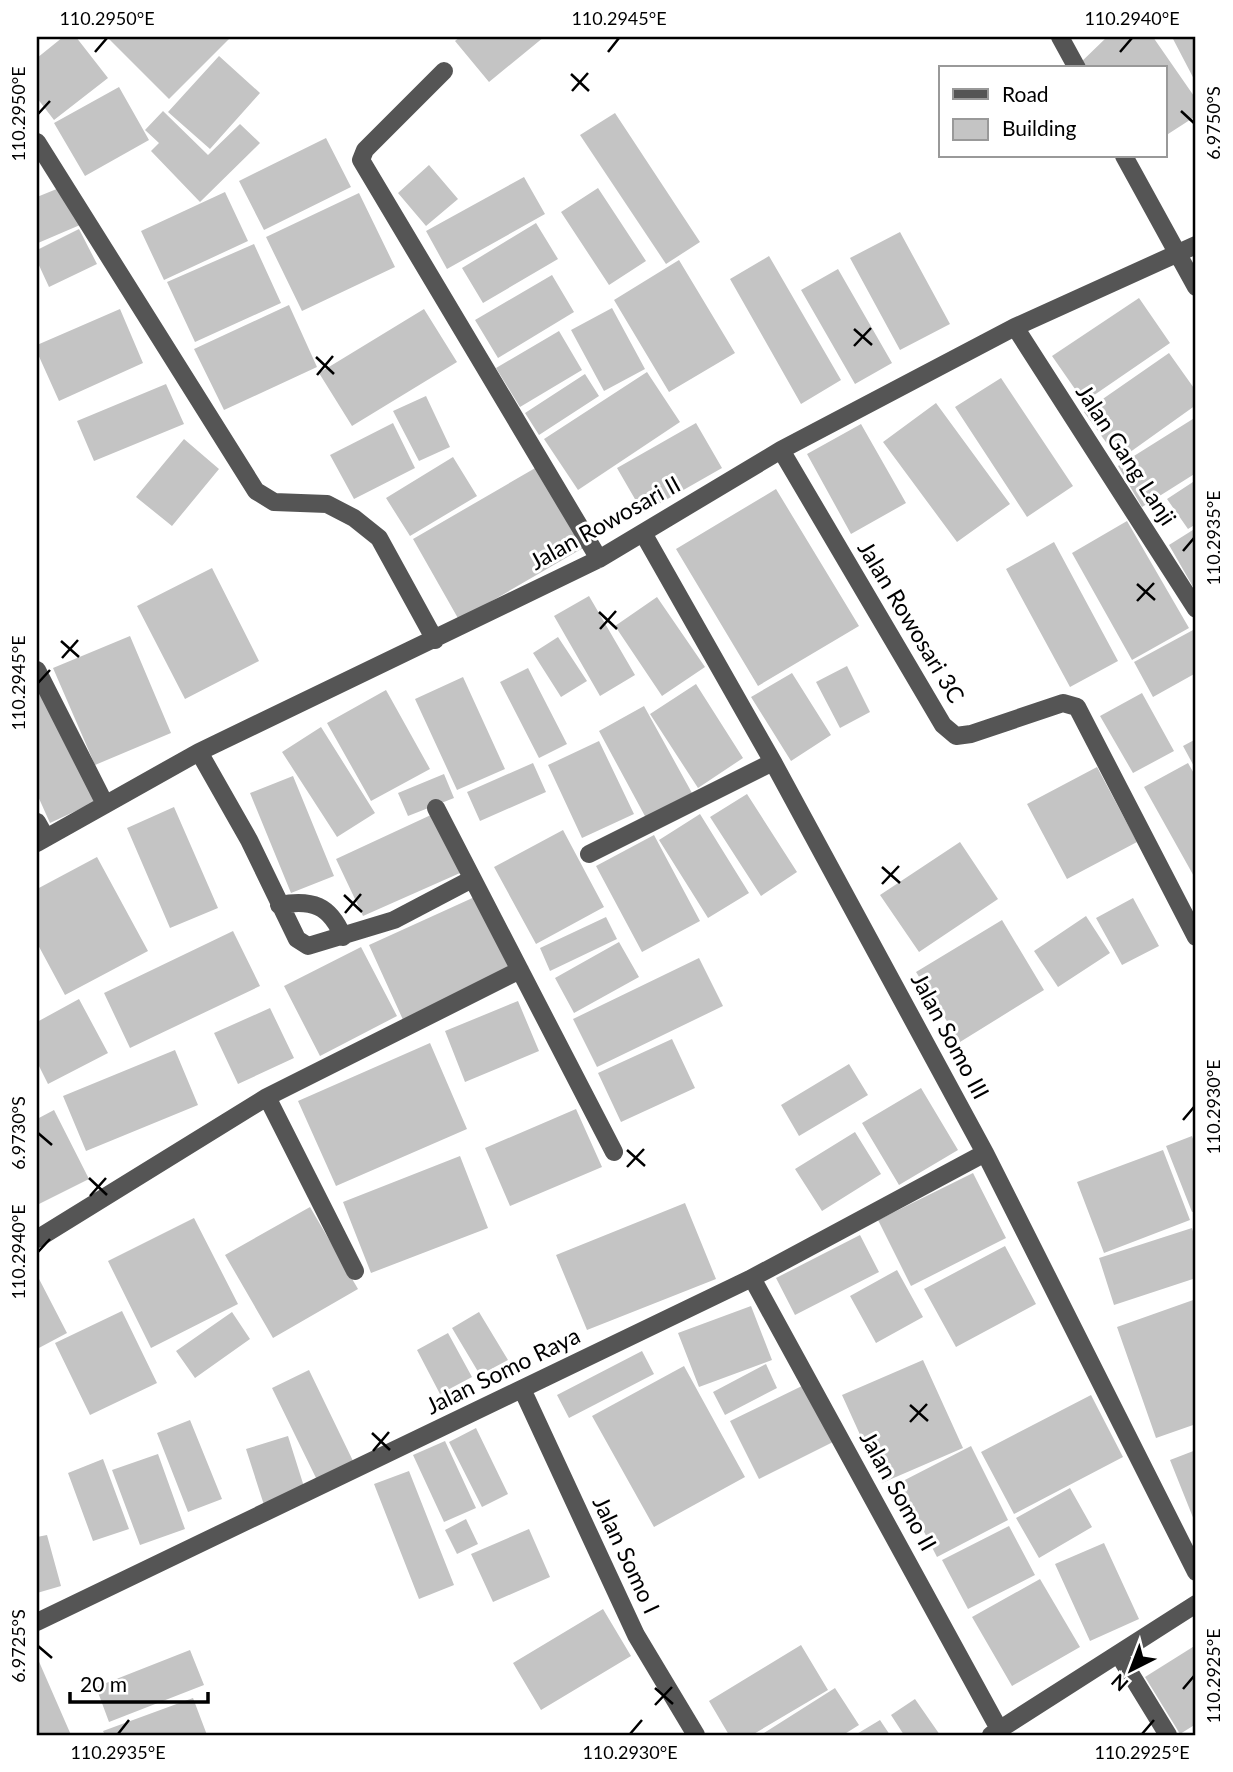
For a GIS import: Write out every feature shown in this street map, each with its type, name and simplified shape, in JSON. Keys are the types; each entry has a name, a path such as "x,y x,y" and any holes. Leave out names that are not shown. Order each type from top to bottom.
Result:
{"street":[{"path":"1060,37 1076,66"},
{"path":"444,71 365,150 361,160 598,559"},
{"path":"37,142 256,491 274,502 327,503 354,518 379,538 435,640"},
{"path":"1125,158 1196,287"},
{"name":"Jalan Rowosari II","path":"41,841 199,752 598,559 781,450 1015,327 1196,245"},
{"name":"Jalan Gang Lanji","path":"1015,327 1196,609"},
{"name":"Jalan Rowosari 3C","path":"781,450 943,724 956,736 971,734 1063,702 1077,707 1196,937"},
{"name":"Jalan Somo III","path":"643,533 773,762 985,1153 1196,1572"},
{"path":"37,670 105,804"},
{"path":"199,752 249,841 297,939 308,946 394,920 472,879"},
{"path":"589,854 773,762"},
{"path":"436,808 614,1152"},
{"path":"37,822 41,841"},
{"path":"279,905 311,903 336,920 343,937"},
{"path":"37,1239 267,1097 520,970"},
{"path":"267,1097 355,1271"},
{"name":"Jalan Somo Raya","path":"37,1622 752,1278 985,1153"},
{"name":"Jalan Somo II","path":"752,1278 995,1732"},
{"name":"Jalan Somo I","path":"522,1389 636,1635 696,1735"},
{"path":"995,1732 1196,1604"},
{"path":"1119,1655 1168,1735"}],"building":[{"path":"63,37 76,37 108,78 54,120 37,98 37,58"},
{"path":"107,37 229,37 230,38 169,99"},
{"path":"460,37 544,37 489,82 455,41"},
{"path":"1107,37 1153,37 1196,99 1196,116 1166,135 1166,66 1077,66"},
{"path":"1172,37 1196,37 1196,83"},
{"path":"219,56 260,93 210,149 168,112"},
{"path":"119,87 149,140 85,176 54,123"},
{"path":"163,111 208,155 240,124 260,143 200,202 151,151 159,143 145,130"},
{"path":"615,113 700,242 666,264 580,135"},
{"path":"326,138 351,187 264,230 239,181"},
{"path":"429,165 458,199 426,226 398,193"},
{"path":"524,177 545,214 447,269 426,231"},
{"path":"64,186 80,225 38,243 37,197"},
{"path":"598,188 646,261 609,285 561,212"},
{"path":"225,192 248,241 164,280 141,231"},
{"path":"359,193 395,267 302,311 266,237"},
{"path":"536,223 558,259 483,303 462,268"},
{"path":"79,229 97,264 49,287 37,261 37,250"},
{"path":"900,232 950,324 900,350 850,258"},
{"path":"254,244 281,303 195,342 167,282"},
{"path":"769,256 841,380 801,404 730,279"},
{"path":"679,260 735,353 669,392 614,300"},
{"path":"838,269 892,363 855,384 801,290"},
{"path":"552,275 574,312 498,358 475,320"},
{"path":"1139,298 1170,343 1084,402 1052,356"},
{"path":"289,305 317,367 224,410 194,349"},
{"path":"612,308 645,369 604,391 571,330"},
{"path":"120,309 143,363 59,401 37,352 37,345"},
{"path":"424,309 457,362 352,426 319,373"},
{"path":"559,331 582,370 520,407 496,368"},
{"path":"1169,353 1196,391 1196,405 1119,460 1084,412"},
{"path":"647,372 680,422 578,490 544,439"},
{"path":"585,374 599,396 539,435 525,413"},
{"path":"1001,378 1073,486 1027,517 955,407"},
{"path":"166,384 184,424 94,461 77,421"},
{"path":"426,396 450,447 419,461 393,411"},
{"path":"936,403 1010,504 957,542 883,442"},
{"path":"1196,417 1196,473 1142,507 1118,466"},
{"path":"393,423 415,468 354,499 330,455"},
{"path":"696,423 722,468 643,513 617,468"},
{"path":"861,424 906,503 851,534 807,454"},
{"path":"184,439 219,469 172,526 136,497"},
{"path":"453,457 477,496 410,536 386,498"},
{"path":"537,467 583,548 459,620 413,539"},
{"path":"1196,480 1196,524 1188,529 1167,499"},
{"path":"776,489 859,626 758,686 676,549"},
{"path":"1127,521 1189,628 1132,660 1072,553"},
{"path":"1196,528 1196,592 1169,545"},
{"path":"1054,542 1118,661 1070,687 1006,569"},
{"path":"212,568 259,661 185,699 137,606"},
{"path":"589,596 635,675 600,696 554,616"},
{"path":"657,597 705,667 662,696 615,626"},
{"path":"1193,630 1196,635 1196,673 1153,697 1134,662"},
{"path":"130,636 171,733 95,765 53,668"},
{"path":"558,637 587,681 561,697 533,653"},
{"path":"847,666 870,712 840,728 816,682"},
{"path":"528,668 567,744 539,758 500,682"},
{"path":"792,673 831,735 791,761 751,697"},
{"path":"463,677 505,769 457,790 415,699"},
{"path":"37,679 95,802 50,823 37,794"},
{"path":"696,684 743,758 698,788 650,714"},
{"path":"386,690 430,769 371,801 327,723"},
{"path":"1142,693 1174,751 1133,773 1100,716"},
{"path":"644,706 692,793 646,818 599,731"},
{"path":"321,727 375,813 337,837 282,752"},
{"path":"1196,739 1196,770 1183,746"},
{"path":"599,741 634,814 582,838 548,765"},
{"path":"533,763 546,792 480,821 467,792"},
{"path":"1188,763 1196,777 1196,880 1144,787"},
{"path":"1097,767 1137,842 1067,879 1027,804"},
{"path":"444,774 454,798 408,816 398,793"},
{"path":"293,776 334,876 291,893 250,793"},
{"path":"747,794 797,872 761,896 710,817"},
{"path":"174,807 218,908 170,928 127,828"},
{"path":"433,814 460,873 363,916 336,859"},
{"path":"700,814 749,893 708,918 659,840"},
{"path":"563,830 604,907 536,944 494,867"},
{"path":"654,835 700,921 642,952 596,866"},
{"path":"960,842 998,899 919,952 880,895"},
{"path":"97,857 148,951 65,995 37,943 37,889"},
{"path":"479,895 514,972 404,1022 369,945"},
{"path":"1133,898 1159,946 1122,965 1096,918"},
{"path":"1086,916 1110,953 1058,987 1034,951"},
{"path":"606,917 617,939 550,971 540,948"},
{"path":"1002,920 1044,990 960,1042 916,972"},
{"path":"233,931 260,986 130,1048 104,993"},
{"path":"619,942 639,977 574,1013 555,978"},
{"path":"361,947 397,1016 320,1056 284,986"},
{"path":"699,958 723,1006 597,1067 573,1019"},
{"path":"79,999 108,1053 48,1084 37,1062 37,1022"},
{"path":"518,1001 539,1051 465,1082 445,1031"},
{"path":"270,1008 294,1058 238,1084 214,1033"},
{"path":"672,1039 695,1088 621,1122 598,1073"},
{"path":"430,1043 467,1129 336,1186 298,1101"},
{"path":"175,1050 198,1105 86,1151 63,1096"},
{"path":"849,1064 868,1095 799,1136 781,1105"},
{"path":"921,1088 958,1150 899,1185 862,1123"},
{"path":"576,1109 602,1167 510,1206 485,1148"},
{"path":"54,1110 89,1179 37,1205 37,1119"},
{"path":"855,1132 881,1174 822,1211 795,1169"},
{"path":"1192,1136 1196,1147 1196,1211 1192,1212 1166,1146"},
{"path":"1163,1150 1190,1220 1104,1253 1077,1182"},
{"path":"460,1156 488,1228 371,1273 343,1202"},
{"path":"973,1173 1006,1238 911,1286 878,1220"},
{"path":"685,1203 716,1279 587,1330 556,1255"},
{"path":"310,1207 358,1289 273,1338 225,1255"},
{"path":"194,1218 238,1304 151,1348 108,1261"},
{"path":"1192,1228 1196,1242 1196,1278 1114,1305 1099,1258"},
{"path":"860,1235 879,1272 795,1315 776,1278"},
{"path":"1005,1246 1036,1304 956,1347 924,1289"},
{"path":"897,1270 923,1317 876,1343 850,1296"},
{"path":"37,1275 67,1333 37,1349"},
{"path":"1196,1299 1196,1424 1156,1438 1117,1327"},
{"path":"751,1306 772,1360 699,1387 678,1333"},
{"path":"122,1311 157,1383 90,1415 55,1343"},
{"path":"232,1312 250,1339 195,1378 176,1351"},
{"path":"479,1312 508,1360 480,1375 452,1328"},
{"path":"448,1333 472,1377 440,1394 417,1350"},
{"path":"642,1351 654,1374 569,1418 557,1395"},
{"path":"923,1360 963,1448 882,1483 842,1395"},
{"path":"766,1364 777,1388 725,1415 713,1392"},
{"path":"684,1366 745,1477 654,1527 592,1416"},
{"path":"309,1370 354,1463 317,1480 272,1388"},
{"path":"804,1385 833,1442 759,1479 730,1421"},
{"path":"1091,1395 1123,1457 1014,1514 981,1452"},
{"path":"190,1420 222,1499 188,1512 157,1433"},
{"path":"476,1428 508,1494 482,1507 449,1442"},
{"path":"288,1436 306,1493 264,1505 246,1449"},
{"path":"445,1441 476,1508 444,1522 413,1455"},
{"path":"971,1446 1008,1520 937,1557 899,1483"},
{"path":"1196,1450 1196,1525 1170,1460"},
{"path":"158,1454 185,1529 140,1545 112,1470"},
{"path":"103,1459 129,1529 93,1541 68,1473"},
{"path":"409,1471 454,1585 419,1599 374,1484"},
{"path":"1070,1488 1092,1527 1039,1558 1016,1518"},
{"path":"466,1519 478,1544 457,1554 445,1530"},
{"path":"1009,1526 1035,1575 968,1609 942,1560"},
{"path":"529,1529 550,1577 493,1602 471,1554"},
{"path":"47,1535 61,1586 37,1593 37,1537"},
{"path":"1104,1543 1139,1619 1090,1641 1055,1564"},
{"path":"1040,1579 1080,1647 1012,1686 972,1617"},
{"path":"603,1609 631,1656 541,1710 513,1663"},
{"path":"801,1645 828,1690 752,1735 729,1735 709,1701"},
{"path":"1196,1645 1196,1724 1180,1734 1145,1677"},
{"path":"190,1650 204,1685 109,1722 96,1687"},
{"path":"37,1657 71,1735 37,1735"},
{"path":"835,1688 859,1725 843,1735 761,1735"},
{"path":"193,1698 207,1735 105,1735 103,1731"},
{"path":"915,1699 940,1735 904,1735 891,1715"},
{"path":"880,1720 890,1735 855,1735"}]}
